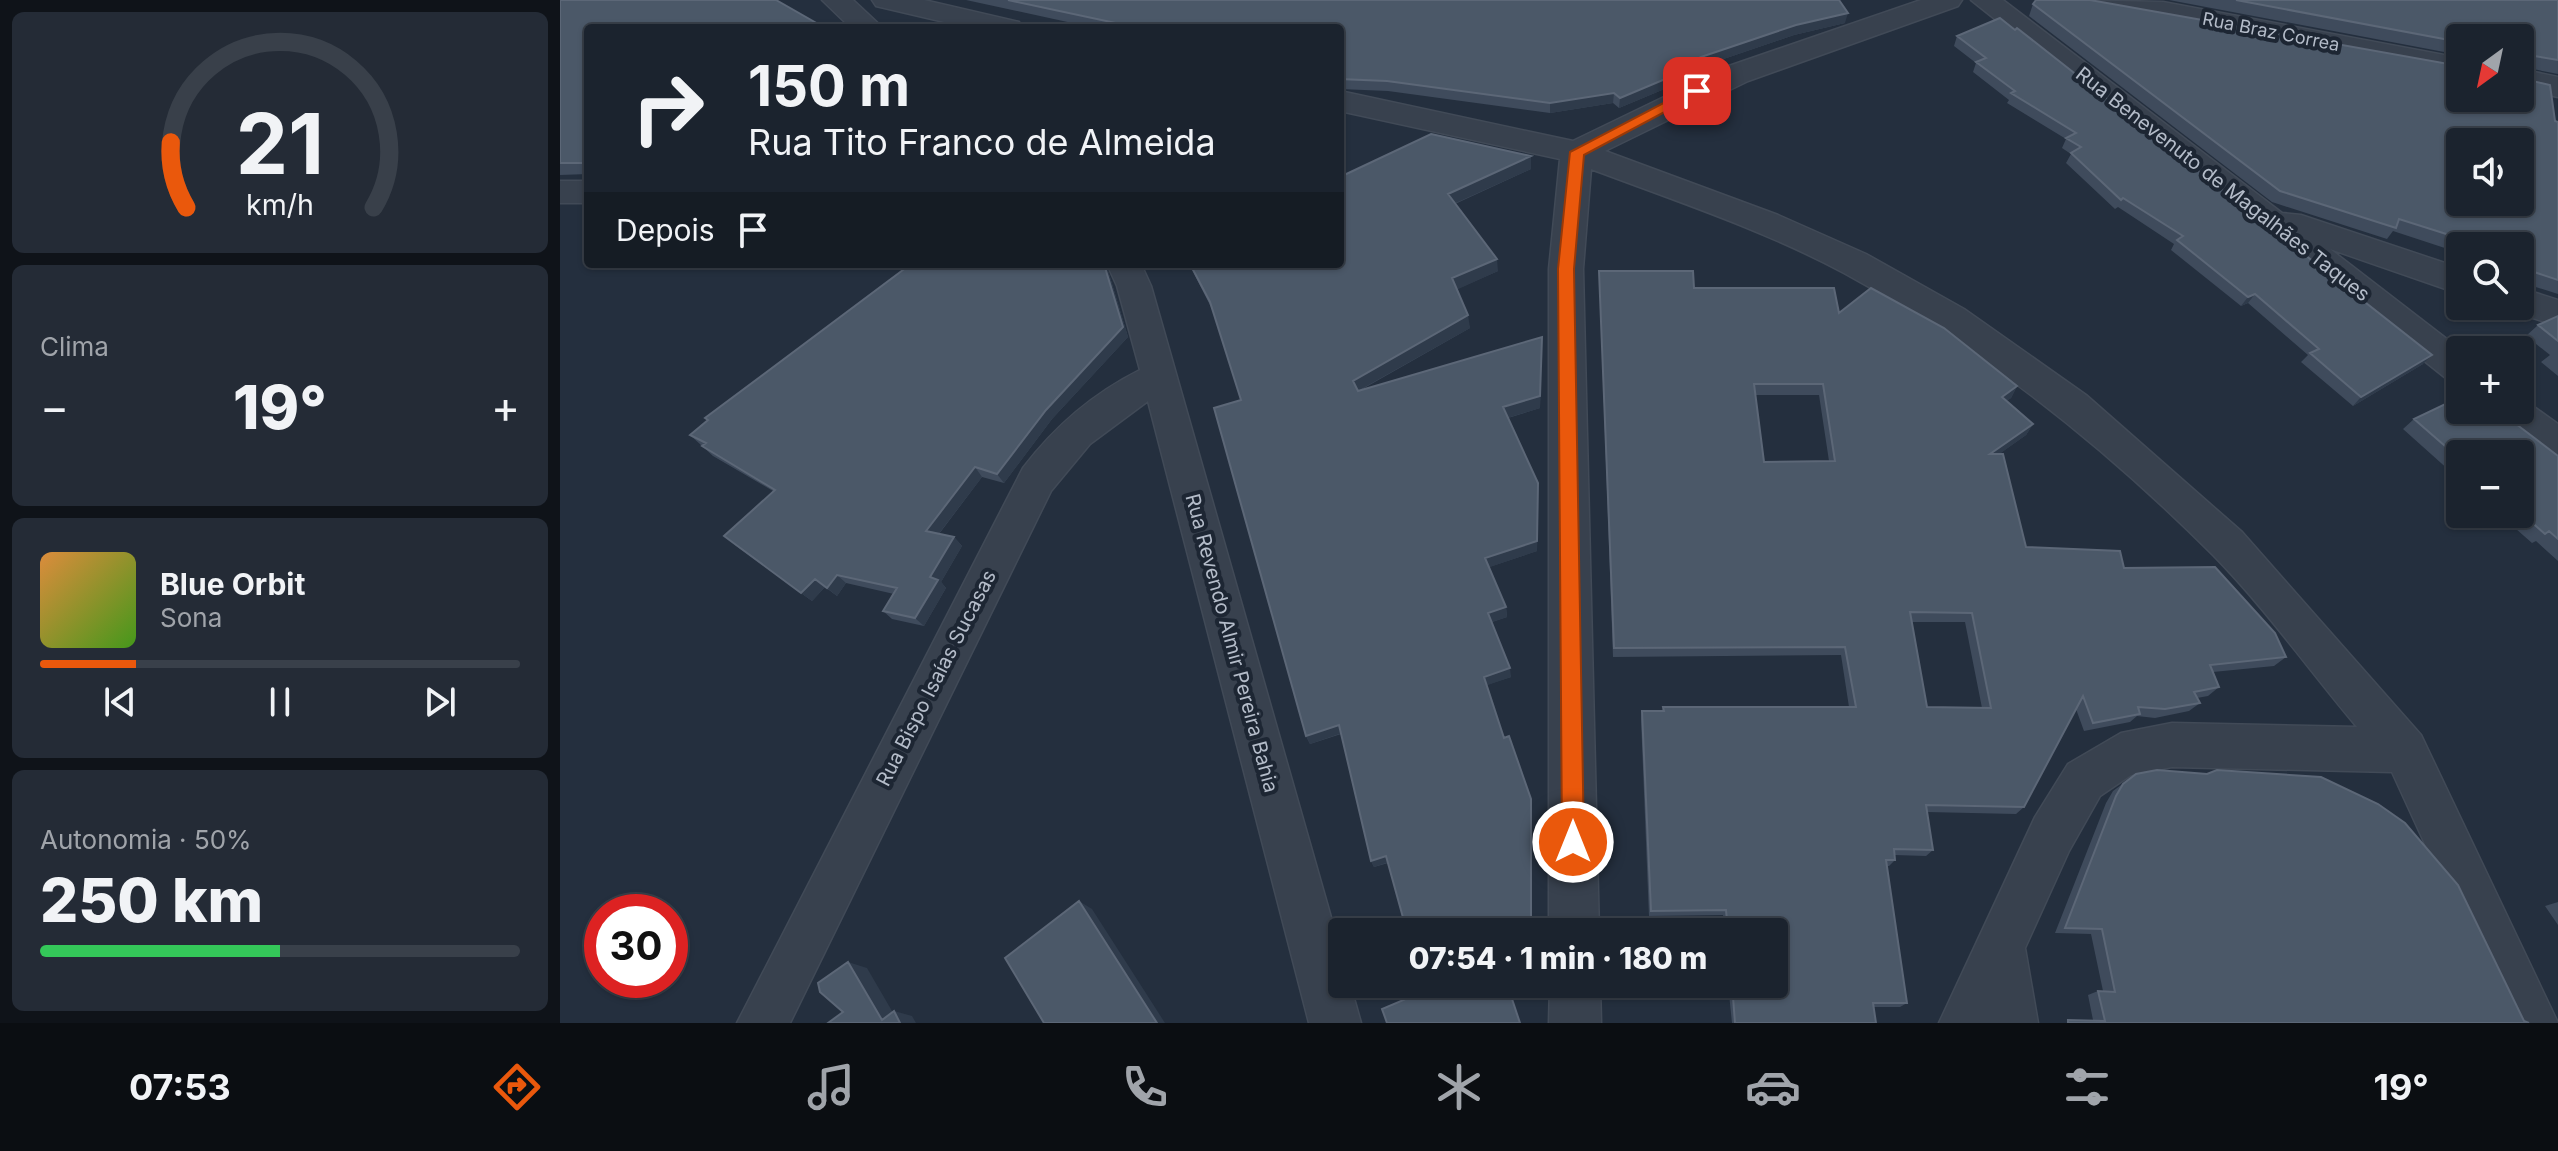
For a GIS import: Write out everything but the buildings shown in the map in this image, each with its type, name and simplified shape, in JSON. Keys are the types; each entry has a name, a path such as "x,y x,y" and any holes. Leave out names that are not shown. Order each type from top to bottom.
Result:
{"street":[{"path":"836,0 864,24"},
{"path":"886,0 991,24"},
{"path":"1577,152 1677,100 1737,74 1948,0"},
{"name":"Rua Benevenuto de Magalhães Taques","path":"1985,0 2446,358"},
{"name":"Rua Braz Correa","path":"2082,0 2163,11 2446,64"},
{"path":"2534,82 2558,87"},
{"path":"1344,102 1577,152 1680,188 1854,263 1951,319 2073,406 2228,544 2405,750 2534,1023"},
{"path":"1574,918 1566,269 1577,152"},
{"path":"560,192 584,192"},
{"path":"2258,213 2446,276"},
{"name":"Rua Revendo Almir Pereira Bahia","path":"1126,268 1134,286 1160,377 1335,1023"},
{"path":"2534,305 2558,313"},
{"name":"Rua Bispo Isaías Sucasas","path":"763,1023 1037,480 1054,455 1078,429 1127,392 1160,377"},
{"path":"2531,424 2558,445"},
{"path":"1965,1023 2052,834 2084,780 2121,755 2172,745 2405,750"},
{"path":"2000,947 2012,1023"},
{"path":"1575,998 1575,1023"}],"route":[{"path":"1573,842 1566,269 1577,152 1697,91"}]}
